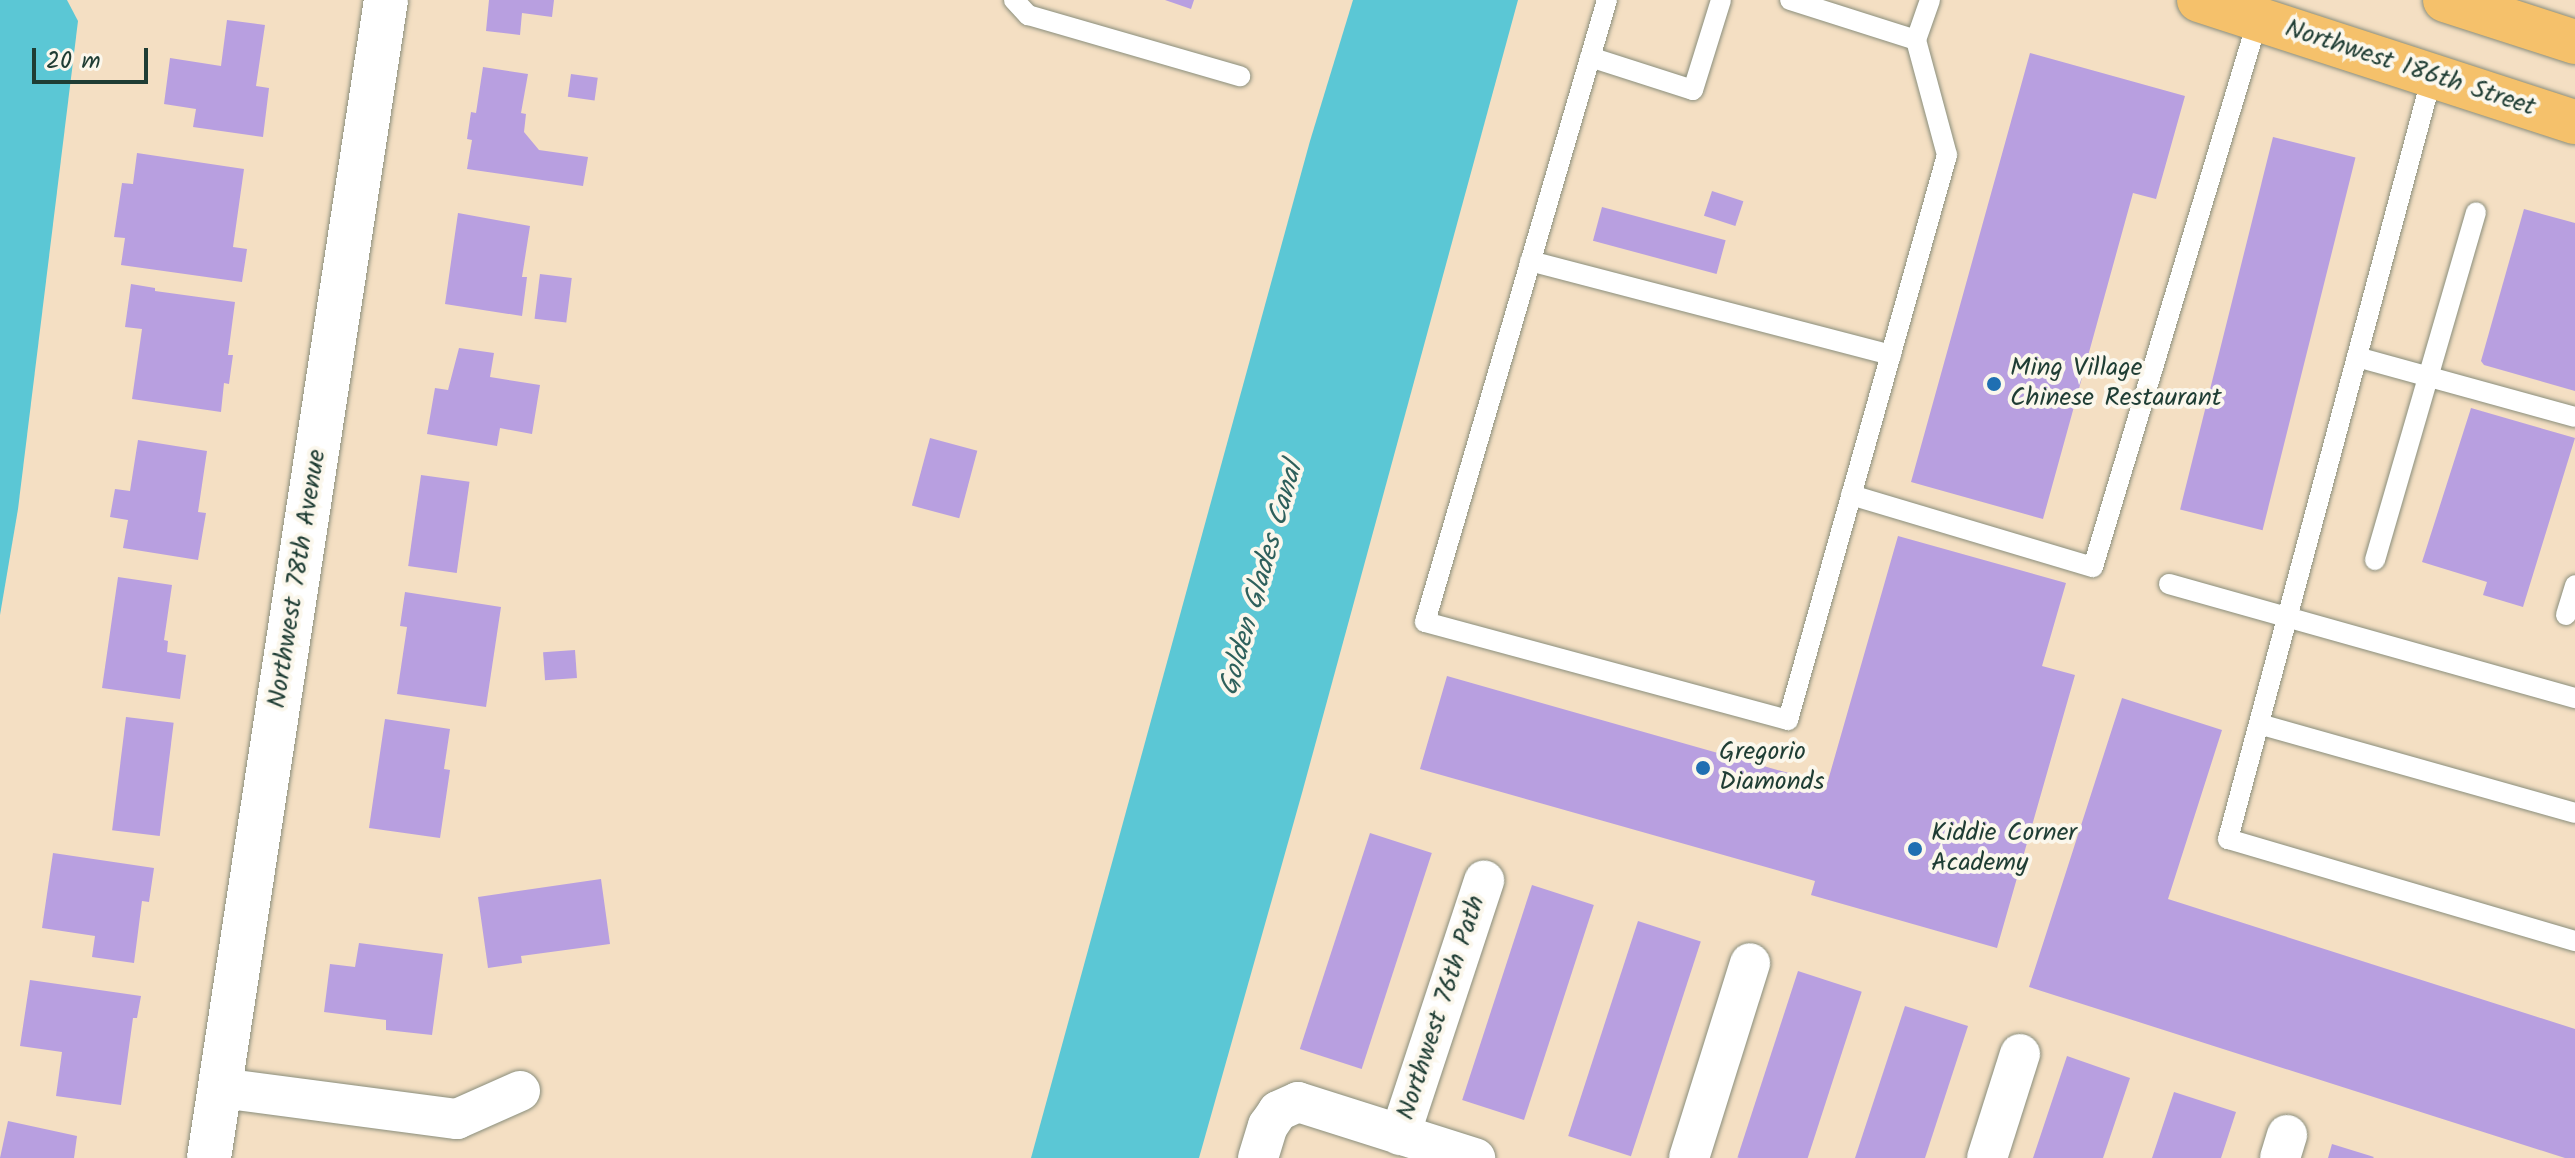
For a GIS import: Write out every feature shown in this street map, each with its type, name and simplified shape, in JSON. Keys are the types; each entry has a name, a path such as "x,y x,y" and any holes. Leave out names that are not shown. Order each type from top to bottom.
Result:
{"main road":[{"name":"Northwest 186th Street","path":"2199,0 2575,122"},
{"path":"2445,0 2575,42"}],"street":[{"name":"Northwest 78th Avenue","path":"209,1158 386,0"},
{"name":"Northwest 76th Path","path":"1400,1135 1484,881"},
{"path":"1689,1158 1750,963"},
{"path":"1987,1158 2020,1054"},
{"path":"221,1088 457,1119 520,1091"},
{"path":"1258,1158 1268,1126 1278,1111 1298,1102 1475,1158"}],"lane":[{"path":"1014,0 1028,15 1240,76"},
{"path":"1607,0 1425,622 1788,720 1947,155 1916,40 1930,0"},
{"path":"1590,57 1693,90 1721,0"},
{"path":"1790,0 1916,40"},
{"path":"1851,495 2093,567 2258,19"},
{"path":"2432,76 2228,839 2575,941"},
{"path":"2375,560 2476,212"},
{"path":"1530,261 1891,355"},
{"path":"2357,357 2575,417"},
{"path":"2169,584 2575,698"},
{"path":"2566,615 2575,585"},
{"path":"2259,724 2575,813"}],"water":[{"path":"0,0 67,0 78,21 18,509 0,615"},
{"name":"Golden Glades Canal","path":"1353,0 1518,0 1199,1158 1031,1158 1310,141"}],"building":[{"path":"489,0 554,0 552,17 522,13 520,35 486,31"},
{"path":"1165,0 1194,0 1191,9"},
{"path":"227,20 265,25 256,86 269,88 263,137 193,127 196,109 164,104 170,58 221,66"},
{"path":"2030,53 2185,96 2156,199 2133,193 2043,519 1911,482"},
{"path":"483,67 528,74 521,113 526,114 524,132 539,150 588,157 583,186 467,169 472,140 467,139 471,112 476,113"},
{"path":"571,74 598,78 595,101 568,97"},
{"path":"2273,137 2355,158 2263,530 2180,510"},
{"path":"137,153 244,169 233,247 247,249 242,282 121,265 125,238 114,237 122,183 133,184"},
{"path":"1712,191 1743,201 1735,226 1704,216"},
{"path":"1602,207 1726,240 1717,274 1593,241"},
{"path":"2524,209 2575,223 2575,391 2484,365 2481,361"},
{"path":"458,213 530,226 522,277 527,277 522,316 445,304"},
{"path":"540,274 572,278 566,323 535,319"},
{"path":"131,284 155,288 155,291 235,302 228,355 233,355 229,384 224,383 221,412 132,399 142,329 125,327"},
{"path":"459,348 494,353 490,377 540,385 532,434 500,428 497,446 427,434 435,388 448,390"},
{"path":"2471,408 2575,438 2523,607 2483,595 2487,582 2422,562"},
{"path":"930,438 977,451 959,518 912,506"},
{"path":"138,440 207,451 198,512 206,513 198,560 123,548 128,520 110,517 115,489 130,491"},
{"path":"421,475 470,482 457,573 408,566"},
{"path":"1898,536 2066,583 2042,666 2075,675 1997,948 1811,895 1815,881 1420,769 1447,676 1827,784"},
{"path":"118,577 172,585 164,640 168,641 167,652 186,655 180,699 102,688"},
{"path":"405,592 501,607 486,707 397,694 407,627 400,626"},
{"path":"575,650 577,678 545,680 543,652"},
{"path":"2122,698 2222,730 2168,899 2575,1029 2575,1158 2565,1158 2029,987"},
{"path":"126,717 174,723 160,836 112,830"},
{"path":"385,719 450,729 444,769 450,770 440,838 369,828"},
{"path":"1370,833 1432,853 1362,1069 1300,1049"},
{"path":"53,853 154,868 149,902 142,901 134,963 92,957 95,936 42,928"},
{"path":"601,879 610,944 521,956 522,963 488,968 478,897"},
{"path":"1532,885 1594,905 1524,1120 1462,1100"},
{"path":"1638,921 1701,941 1631,1156 1568,1136"},
{"path":"359,943 443,954 432,1035 386,1030 386,1020 324,1012 330,964 355,967"},
{"path":"1798,971 1862,992 1808,1158 1737,1157"},
{"path":"30,980 141,996 137,1018 133,1018 121,1105 56,1096 62,1052 20,1046"},
{"path":"1905,1006 1968,1026 1925,1158 1855,1158"},
{"path":"2067,1056 2130,1078 2103,1158 2033,1158"},
{"path":"2174,1092 2236,1112 2221,1158 2152,1158"},
{"path":"8,1121 77,1136 74,1158 0,1158"},
{"path":"2332,1144 2374,1157 2328,1158"}],"place":[{"name":"Ming Village Chinese Restaurant","path":"1994,384"},
{"name":"Gregorio Diamonds","path":"1703,768"},
{"name":"Kiddie Corner Academy","path":"1915,849"}]}
